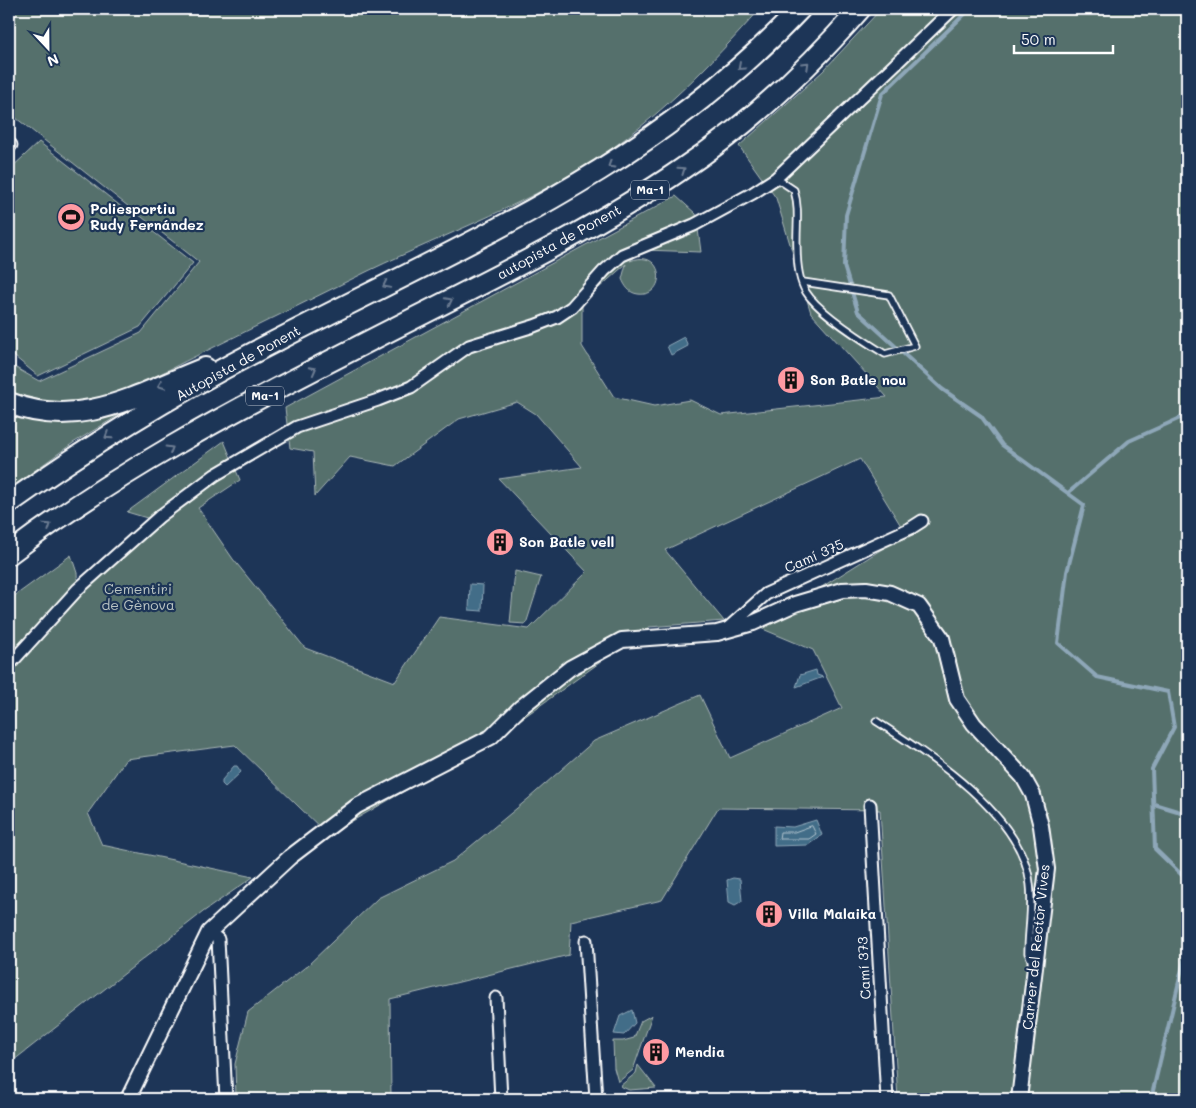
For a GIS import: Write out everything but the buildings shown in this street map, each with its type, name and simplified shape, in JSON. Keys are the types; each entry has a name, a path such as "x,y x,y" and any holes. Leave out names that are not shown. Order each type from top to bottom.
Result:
{"highway":[{"name":"Autopista de Ponent","path":"9,504 116,432 272,343 477,239 584,181 668,126 728,79 800,9"},
{"name":"autopista de Ponent","path":"9,554 79,505 178,444 291,382 601,219 685,167 769,100 820,52 860,9"},
{"path":"9,404 50,414 72,414 91,411 272,343"}],"street":[{"path":"9,665 78,588 160,516 215,475 297,427 411,387 469,346 534,326 557,316 572,306 604,271 622,255 694,225 746,197 776,178 953,9"},
{"name":"Camí 375","path":"726,630 766,594 911,528 922,521"},
{"name":"Carrer del Rector Vives","path":"128,1099 209,932 290,858 357,806 491,737 520,708 570,668 622,640 717,633 753,623 795,604 842,590 866,589 890,593 919,606 942,638 957,699 974,724 1023,776 1033,795 1041,826 1048,869 1019,1099"},
{"name":"Camí 373","path":"870,805 887,1099"},
{"path":"209,932 218,939 226,1099"},
{"path":"586,941 596,1099"},
{"path":"496,998 501,1099"}],"lane":[{"path":"776,178 794,190 799,207 797,247 803,282 806,292 819,307 885,354 915,346 888,295 803,282"},
{"path":"876,721 941,765 970,790 998,816 1018,847 1030,883 1028,953 1035,968"}],"green space":[{"path":"9,9 760,9 702,71 661,110 616,145 564,178 506,209 384,263 131,388 90,401 59,404 39,402 9,393 9,364 39,381 141,333 199,262 16,118 9,124"},
{"name":"Cementiri de Gènova","path":"881,9 1187,9 1187,1099 898,1099 880,810 718,808 662,900 571,921 569,955 390,999 391,1099 236,1099 235,1064 248,1012 308,965 378,898 453,861 594,741 700,695 730,758 842,708 813,650 758,627 906,534 860,459 665,550 724,621 649,627 488,743 328,835 235,745 126,759 88,813 102,845 253,877 203,912 9,1064 9,600 71,555 77,573 78,595 150,529 147,518 127,512 224,441 240,480 198,508 233,559 305,648 395,682 439,617 529,629 587,572 499,479 582,467 536,414 517,402 459,419 395,466 350,457 315,496 313,452 290,448 285,408 676,196 696,214 701,252 643,250 630,261 642,259 650,261 656,266 658,282 654,289 648,293 638,294 630,291 622,279 626,264 582,303 582,346 614,397 654,406 690,400 721,415 887,397 811,313 776,198 739,146 823,71"},
{"name":"Poliesportiu Rudy Fernández","path":"39,142 193,263 140,327 38,376 9,352 9,170"},
{"path":"150,396 73,443 9,489 9,414 33,421 58,422"},
{"path":"515,571 541,577 526,624 510,623"},
{"path":"652,1015 633,1070 618,1082 614,1068 613,1041 634,1038 641,1021"},
{"path":"638,1065 656,1088 629,1090 620,1086 636,1073"}],"water":[{"path":"684,337 688,346 671,355 667,346"},
{"path":"470,584 483,585 482,611 469,610"},
{"path":"816,670 817,675 823,677 796,687 800,675"},
{"path":"234,766 237,766 241,772 225,787 222,784 222,780"},
{"path":"816,820 822,835 808,845 774,846 774,826 793,827"},
{"path":"733,878 740,879 742,901 735,905 729,902 727,880"},
{"path":"632,1010 635,1023 624,1035 614,1034 620,1016"}],"waterway":[{"path":"970,9 882,94 846,215 844,266 858,312 942,389 981,416 1002,445 1084,505 1067,572 1058,643 1097,677 1168,692 1174,727 1152,769 1155,849 1187,880"},
{"path":"1068,493 1129,441 1187,415"},
{"path":"1154,804 1187,814"},
{"path":"1151,1099 1187,948"}],"place":[{"name":"Poliesportiu Rudy Fernández","path":"71,217"},
{"name":"Son Batle nou","path":"791,380"},
{"name":"Son Batle vell","path":"500,542"},
{"name":"Villa Malaika","path":"769,914"},
{"name":"Mendia","path":"656,1052"}]}
